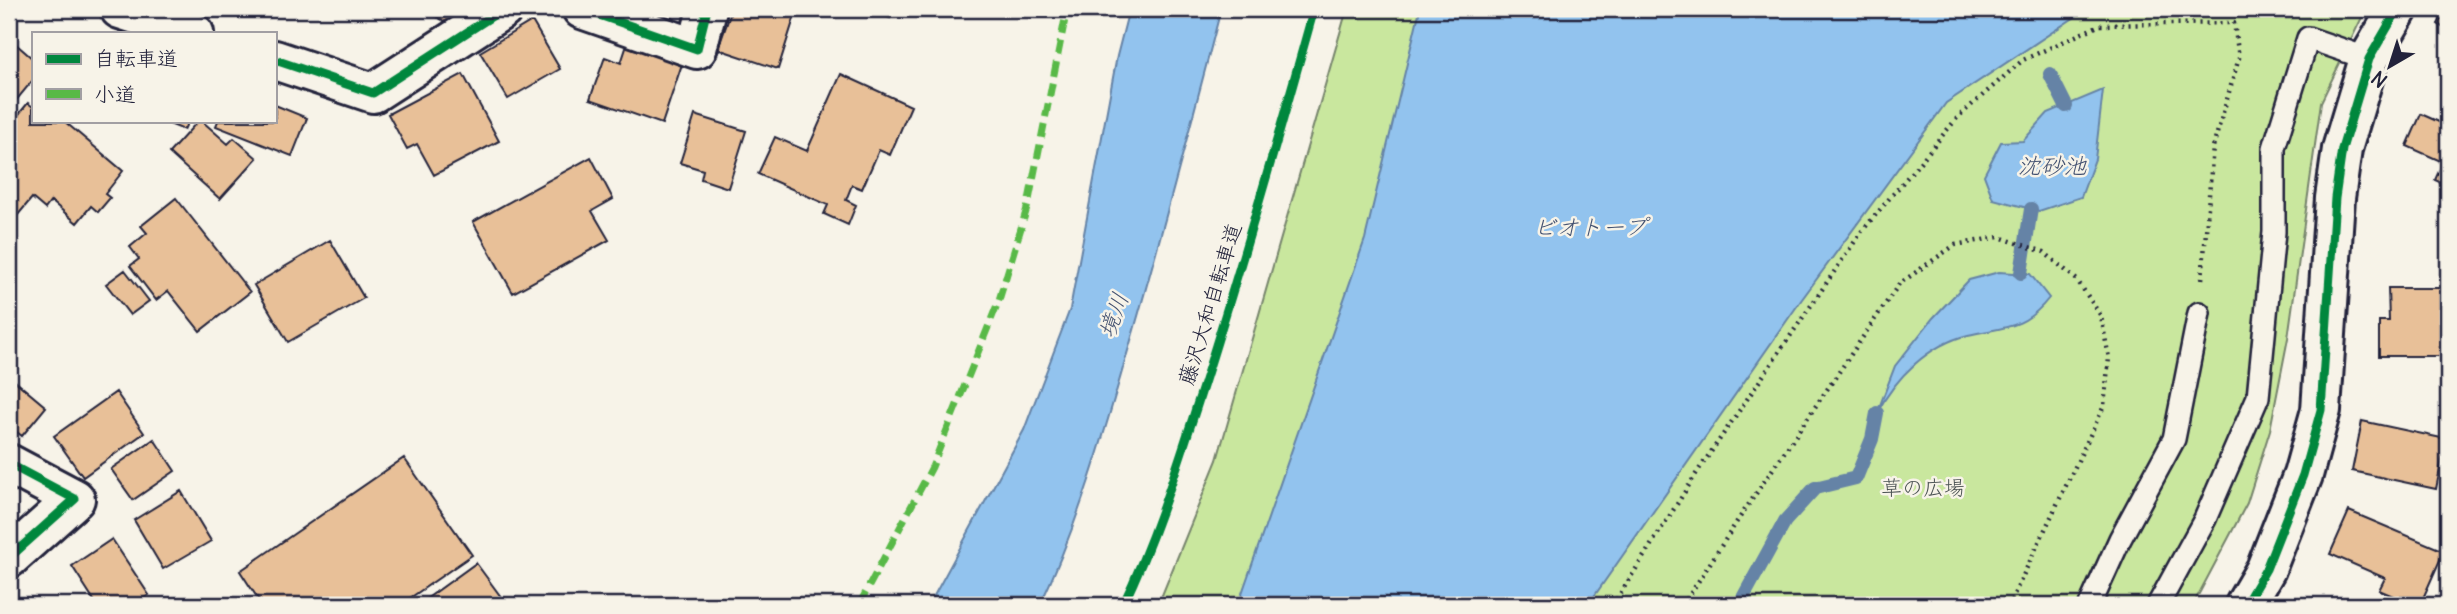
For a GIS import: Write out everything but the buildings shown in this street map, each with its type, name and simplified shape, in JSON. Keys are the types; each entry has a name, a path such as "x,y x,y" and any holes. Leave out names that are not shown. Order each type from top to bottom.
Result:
{"street":[{"path":"120,9 191,32"},
{"path":"276,60 373,93 503,9"},
{"path":"582,9 697,49 707,9"},
{"path":"2245,605 2266,569 2303,475 2321,410 2335,198 2342,149 2369,59 2398,9"},
{"path":"9,464 75,499 9,558"}],"lane":[{"path":"2158,605 2205,519 2258,397 2274,232 2274,148 2308,38 2369,59"},
{"path":"2090,605 2120,539 2174,439 2199,313"}],"path":[{"path":"1613,605 1698,471 1871,220 1958,117 2023,60 2100,25 2234,23 2239,58 2213,147 2199,313"},
{"path":"1683,605 1899,284 1955,245 1999,237 2044,252 2077,280 2101,316 2109,358 2104,406 2009,605"}],"green space":[{"name":"草の広場","path":"1347,9 2366,9 2321,102 2288,338 2270,430 2247,503 2193,605 1158,605 1217,460"}],"water":[{"name":"境川","path":"1129,9 1221,9 1152,268 1089,481 1040,605 929,605 1024,430 1070,309 1117,56"},
{"name":"ビオトープ","path":"1420,9 2132,9 2078,15 1946,103 1802,299 1588,605 1238,605 1365,239"},
{"name":"沈砂池","path":"2103,90 2095,159 2081,197 2039,211 1993,199 1984,175 2001,142 2023,141 2048,113"},
{"path":"1999,272 2030,274 2049,298 2022,322 1968,335 1940,346 1904,375 1877,413 1895,366 1933,318 1969,280"}],"waterway":[{"path":"2050,74 2066,106"},
{"path":"2021,273 2031,209"},
{"path":"1739,605 1785,521 1815,488 1856,478 1872,439 1877,413"}],"marked path":[{"path":"859,605 932,467 999,300 1028,205 1067,9"}],"cycle path":[{"path":"276,60 373,93 503,9"},
{"path":"582,9 697,49 707,9"},
{"name":"藤沢大和自転車道","path":"1123,605 1155,528 1200,396 1314,9"},
{"path":"2245,605 2266,569 2303,475 2321,410 2335,198 2342,149 2369,59 2398,9"},
{"path":"9,464 75,499 9,558"}]}
